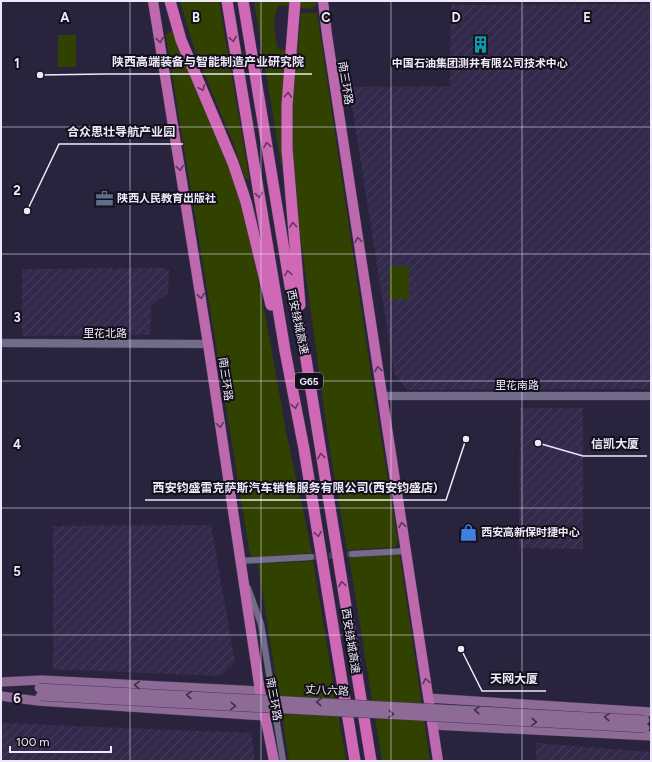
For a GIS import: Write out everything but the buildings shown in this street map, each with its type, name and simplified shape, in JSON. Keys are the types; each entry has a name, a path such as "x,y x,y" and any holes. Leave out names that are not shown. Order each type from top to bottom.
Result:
{"highway":[{"name":"南三环路","path":"153,1 208,344 264,716 274,761"},
{"path":"170,1 181,40 233,163 246,202 269,299 285,352"},
{"name":"西安绕城高速","path":"227,1 285,352 304,449 355,761"},
{"name":"西安绕城高速","path":"243,1 290,286 304,348 371,761"},
{"path":"296,1 287,105 287,149 304,348"},
{"name":"南三环路","path":"323,1 328,43 438,761"}],"main road":[{"path":"1,683 42,680 260,690"},
{"name":"丈八六路","path":"1,683 40,692"},
{"name":"丈八六路","path":"1,695 40,692 649,722"},
{"path":"1,695 38,701 264,716"},
{"path":"428,698 649,722"},
{"path":"432,725 651,736"}],"street":[{"name":"里花北路","path":"1,343 208,344"},
{"name":"里花南路","path":"382,396 651,396"},
{"path":"352,554 406,551"},
{"path":"283,761 261,624 241,565 311,557"}],"shaded area":[{"path":"651,4 651,389 407,390 394,373 349,87 450,86 451,5"},
{"path":"162,268 169,271 168,293 151,306 150,335 22,336 22,269"},
{"path":"520,408 583,408 583,549 519,548"},
{"path":"211,525 235,662 220,676 53,669 53,526"},
{"path":"1,723 251,733 255,761 1,761"},
{"path":"536,743 651,752 651,761 536,761"}],"green space":[{"path":"180,1 219,1 249,180 245,178 233,142 196,54"},
{"path":"254,1 316,1 316,6 310,9 279,5 275,15 274,26 278,49 288,50 284,161 281,164"},
{"path":"301,13 317,13 374,394 398,542 396,547 347,550 329,444 295,197 292,134 293,102"},
{"path":"173,31 211,117 245,214 286,431 312,553 257,557 252,557 250,555 166,36 168,33"},
{"path":"58,35 76,35 76,67 58,67"},
{"path":"389,266 409,266 409,299 389,299"},
{"path":"396,554 400,556 430,761 382,761 349,557"},
{"path":"313,561 346,761 289,761 258,564"}],"tunnel":[{"path":"311,557 352,554"}],"place":[{"name":"中国石油集团测井有限公司技术中心","path":"480,45"},
{"name":"陕西高端装备与智能制造产业研究院","path":"40,75"},
{"name":"陕西人民教育出版社","path":"104,198"},
{"name":"合众思壮导航产业园","path":"27,211"},
{"name":"西安钧盛雷克萨斯汽车销售服务有限公司(西安钧盛店)","path":"466,439"},
{"name":"信凯大厦","path":"538,443"},
{"name":"西安高新保时捷中心","path":"468,532"},
{"name":"天网大厦","path":"461,649"}]}
